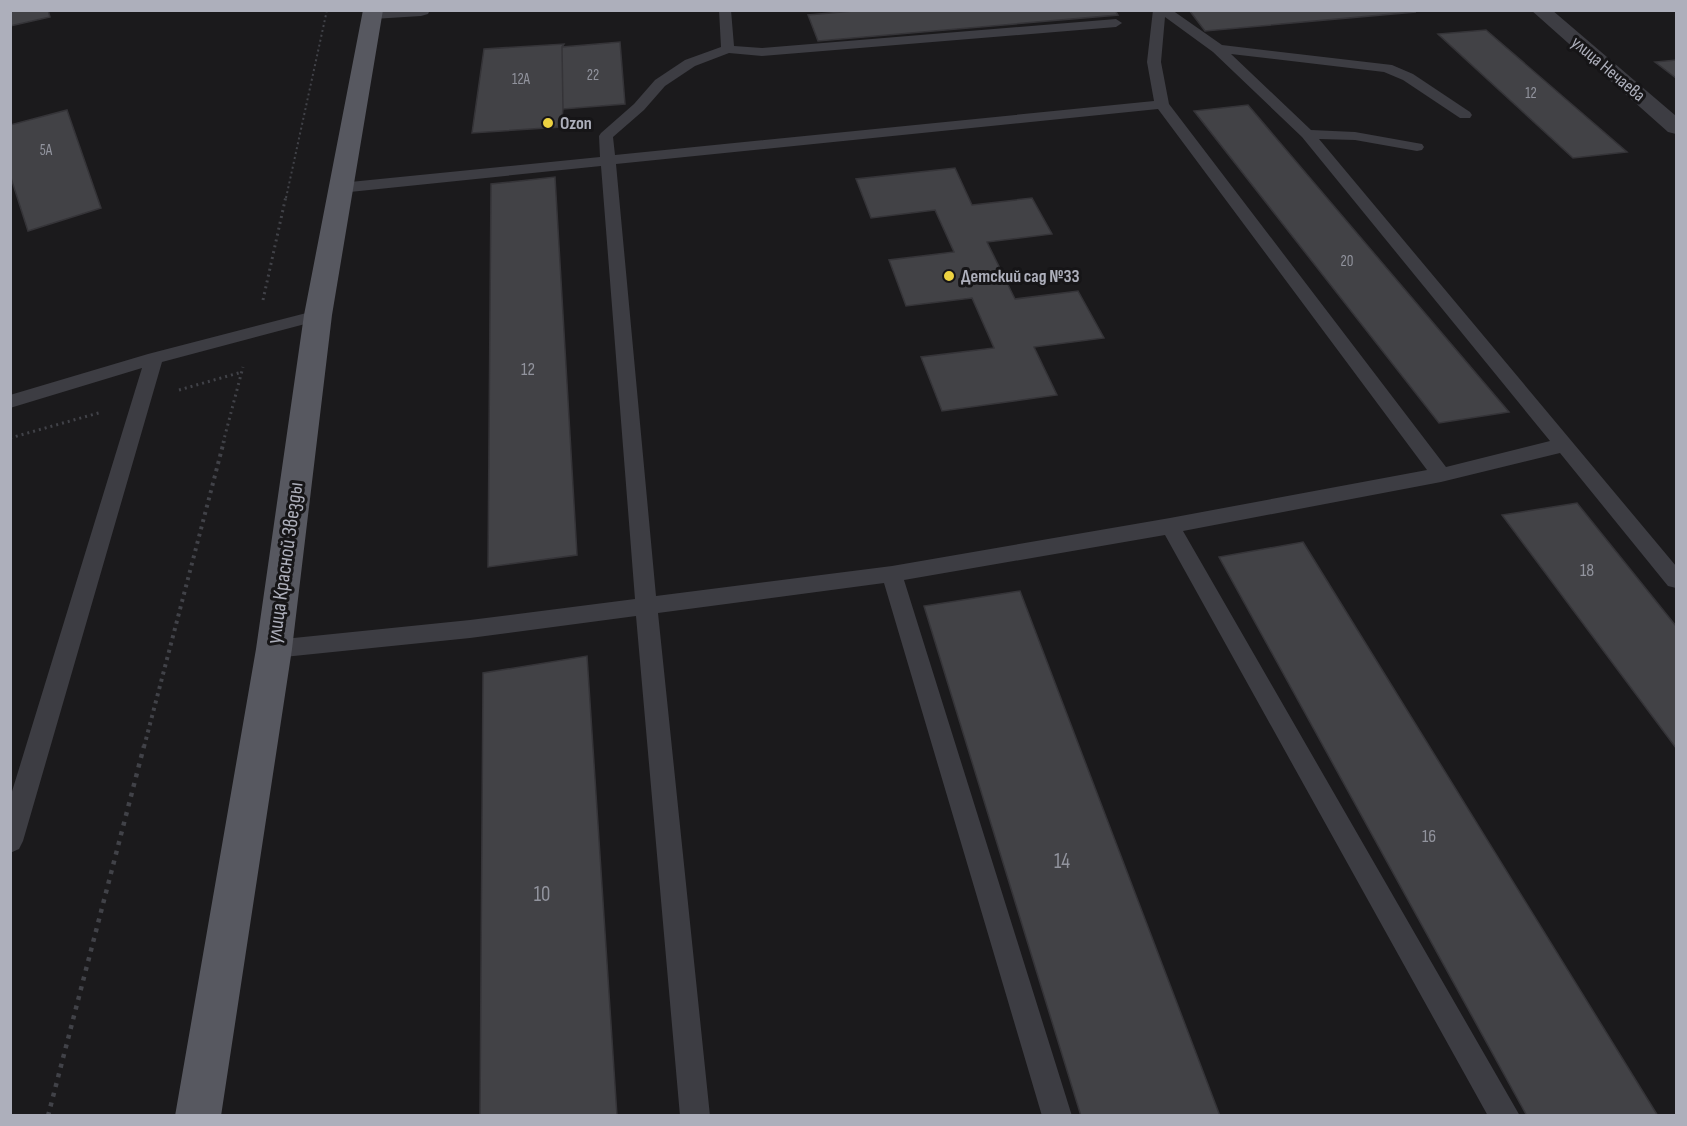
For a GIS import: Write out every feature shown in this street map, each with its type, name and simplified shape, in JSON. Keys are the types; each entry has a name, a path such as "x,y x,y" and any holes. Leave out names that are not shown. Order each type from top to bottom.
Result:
{"main road":[{"name":"улица Красной Звезды","path":"198,1116 274,649 318,315 373,12"}],"street":[{"path":"373,12 421,10"},
{"name":"улица Нечаева","path":"1540,10 1677,127"}],"lane":[{"path":"725,10 728,49"},
{"path":"1441,475 1162,104 1154,62 1161,10 1218,49 1307,134 1677,580"},
{"path":"695,1116 646,605 606,136 639,107 660,83 690,63 728,49 762,52 1116,23"},
{"path":"1218,49 1387,68 1408,77 1465,115"},
{"path":"340,188 1162,104"},
{"path":"1307,134 1355,136 1417,147"},
{"path":"10,402 154,358 318,315"},
{"path":"10,841 154,358"},
{"path":"274,649 470,629 892,574 1170,526 1441,475 1564,445"},
{"path":"1170,526 1505,1116"},
{"path":"892,574 1058,1116"}],"path":[{"path":"48,1116 252,332 267,287 327,10"}],"building":[{"path":"10,10 48,10 50,17 10,26"},
{"path":"865,10 1115,10 1118,15 818,41 808,15"},
{"path":"1189,10 1414,10 1415,12 1205,31"},
{"path":"1486,30 1627,152 1573,158 1438,34"},
{"path":"620,42 625,104 563,109 562,47"},
{"path":"564,44 562,47 561,127 472,133 484,49"},
{"path":"1676,60 1676,78 1655,62"},
{"path":"1248,105 1509,412 1439,423 1194,111"},
{"path":"67,110 101,208 28,231 10,175 10,125"},
{"name":"Детский сад №33","path":"955,168 972,205 1032,198 1052,234 987,242 1015,299 1078,291 1104,338 1034,347 1057,395 942,411 921,357 994,348 972,298 906,306 889,260 954,252 935,210 871,218 856,179"},
{"path":"555,177 577,555 488,567 491,184"},
{"path":"1577,503 1676,626 1676,748 1502,515"},
{"path":"1303,542 1658,1116 1527,1116 1219,557"},
{"path":"1020,591 1220,1116 1081,1116 924,606"},
{"path":"587,656 617,1116 480,1116 483,673"}],"place":[{"name":"Ozon","path":"548,123"},
{"name":"Детский сад №33","path":"949,276"}]}
